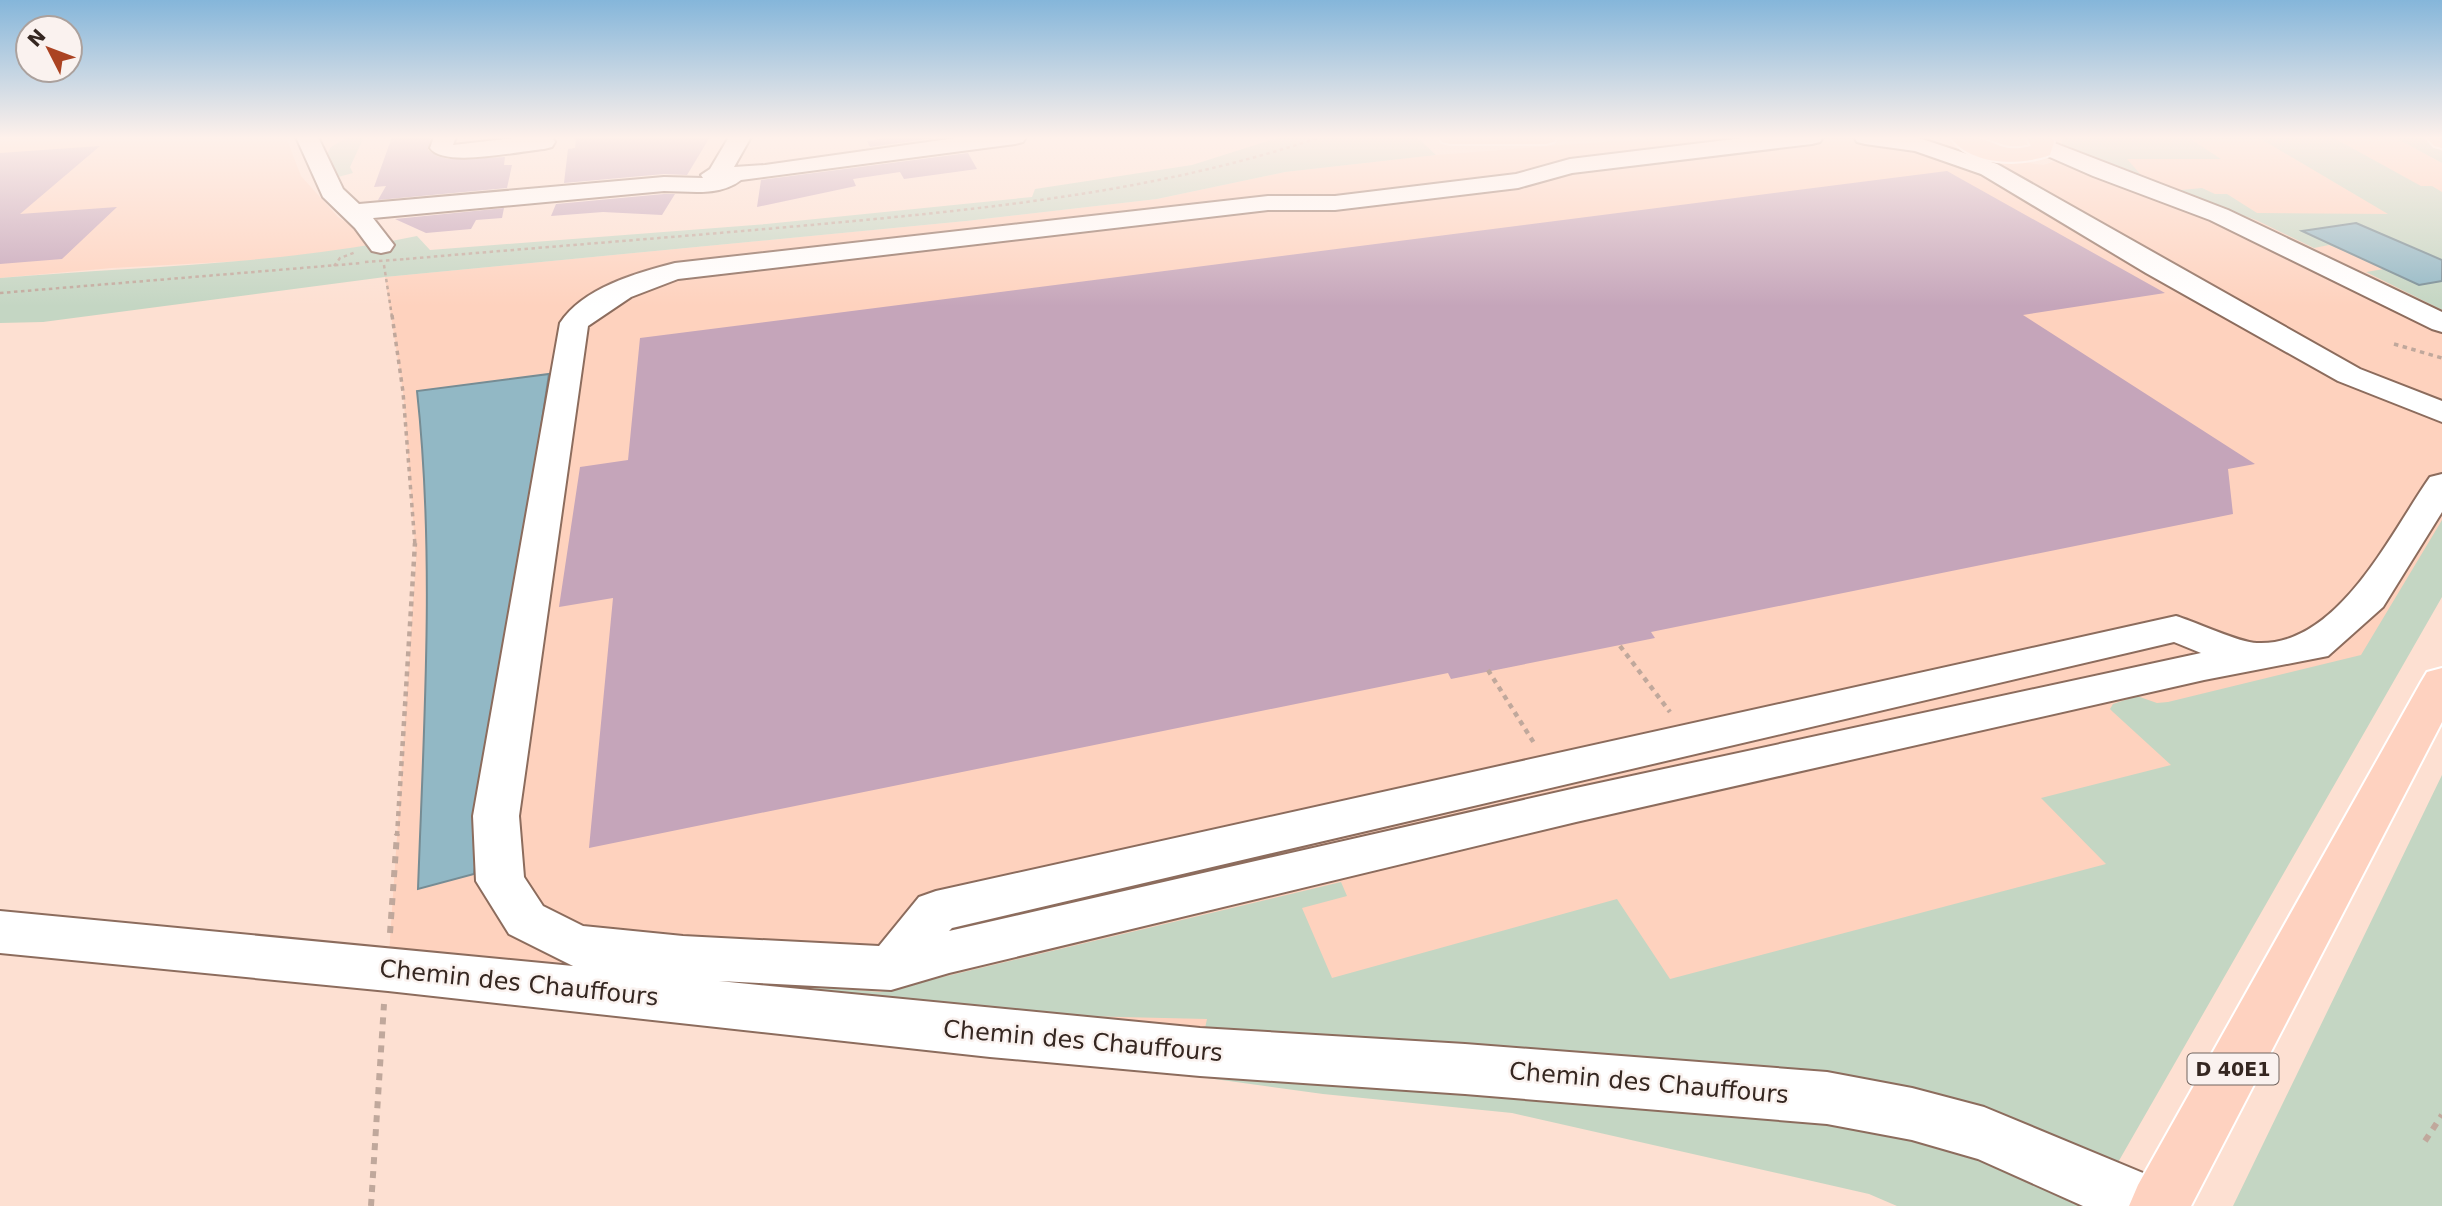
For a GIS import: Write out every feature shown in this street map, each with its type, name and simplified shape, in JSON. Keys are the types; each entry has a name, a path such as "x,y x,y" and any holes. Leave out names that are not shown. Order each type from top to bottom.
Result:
{"main road":[{"name":"D 40E1","path":"2159,1206 2442,682"}],"street":[{"path":"333,193 353,212 373,254"},
{"path":"353,212 548,193"},
{"path":"1416,193 1335,203 1268,202 675,271 629,285 597,302 574,323 496,816 500,881 526,920 576,946 683,958 891,968 950,951 1576,806 2074,695 2314,647 2369,598 2442,484"},
{"path":"2030,193 2349,375 2442,412"},
{"path":"2159,193 2219,215 2442,323"},
{"path":"891,968 936,911 2176,629 2253,658"},
{"name":"Chemin des Chauffours","path":"0,932 388,969 990,1034 1200,1052 1788,1094 1912,1114 1984,1134 2151,1206"}],"path":[{"path":"0,293 373,254 405,259 837,223 1070,199 1099,193"},
{"path":"371,1206 416,557 403,392 387,292"},
{"path":"2394,344 2442,358"},
{"path":"1620,646 1690,740"},
{"path":"1488,670 1552,771"},
{"path":"2425,1141 2442,1115"}],"shaded area":[{"path":"0,193 317,193 338,217 381,245 263,260 112,268 0,278"},
{"path":"1184,193 2442,193 2442,527 2101,1096 1200,1052 388,969 416,557 403,392 385,277 966,221 1157,199"}],"green space":[{"path":"1033,193 1184,193 1157,199 966,221 385,277 43,322 0,323 0,278 262,259 365,246 417,236 430,250 766,224 1032,197"},
{"path":"2178,193 2227,194 2257,213 2388,214 2353,193 2442,193 2442,260 2356,223 2303,231 2354,255 2329,245 2314,248 2256,220"},
{"path":"2384,269 2419,285 2442,281 2442,310 2366,272"},
{"path":"2442,520 2442,597 2093,1206 1897,1206 1869,1194 1512,1113 1323,1094 1200,1077 1200,1063 1984,1134 1203,1037 1207,1019 1036,1015 769,999 784,984 880,992 1341,882 1347,896 1302,908 1332,978 1617,899 1670,979 2106,864 2041,798 2171,765 2110,709 2113,704 2137,696 2157,703 2168,702 2361,655"},
{"path":"2442,775 2442,1206 2233,1206"}],"water":[{"path":"2356,223 2442,260 2442,281 2419,285 2302,231"},
{"path":"549,374 474,874 418,889 427,577 426,515 417,391"}],"building":[{"path":"0,193 44,193 20,214 117,207 62,259 0,264"},
{"path":"382,193 450,193 378,200"},
{"path":"759,193 822,193 757,207"},
{"path":"1773,193 1987,193 2165,293 2023,315 2255,464 2228,469 2233,514 1651,632 1655,638 1451,679 1448,673 589,848 613,598 559,607 580,467 628,460 640,338"},
{"path":"675,194 662,215 603,212 551,216 556,204"},
{"path":"504,208 502,218 476,220 471,229 426,233 395,219"}]}
